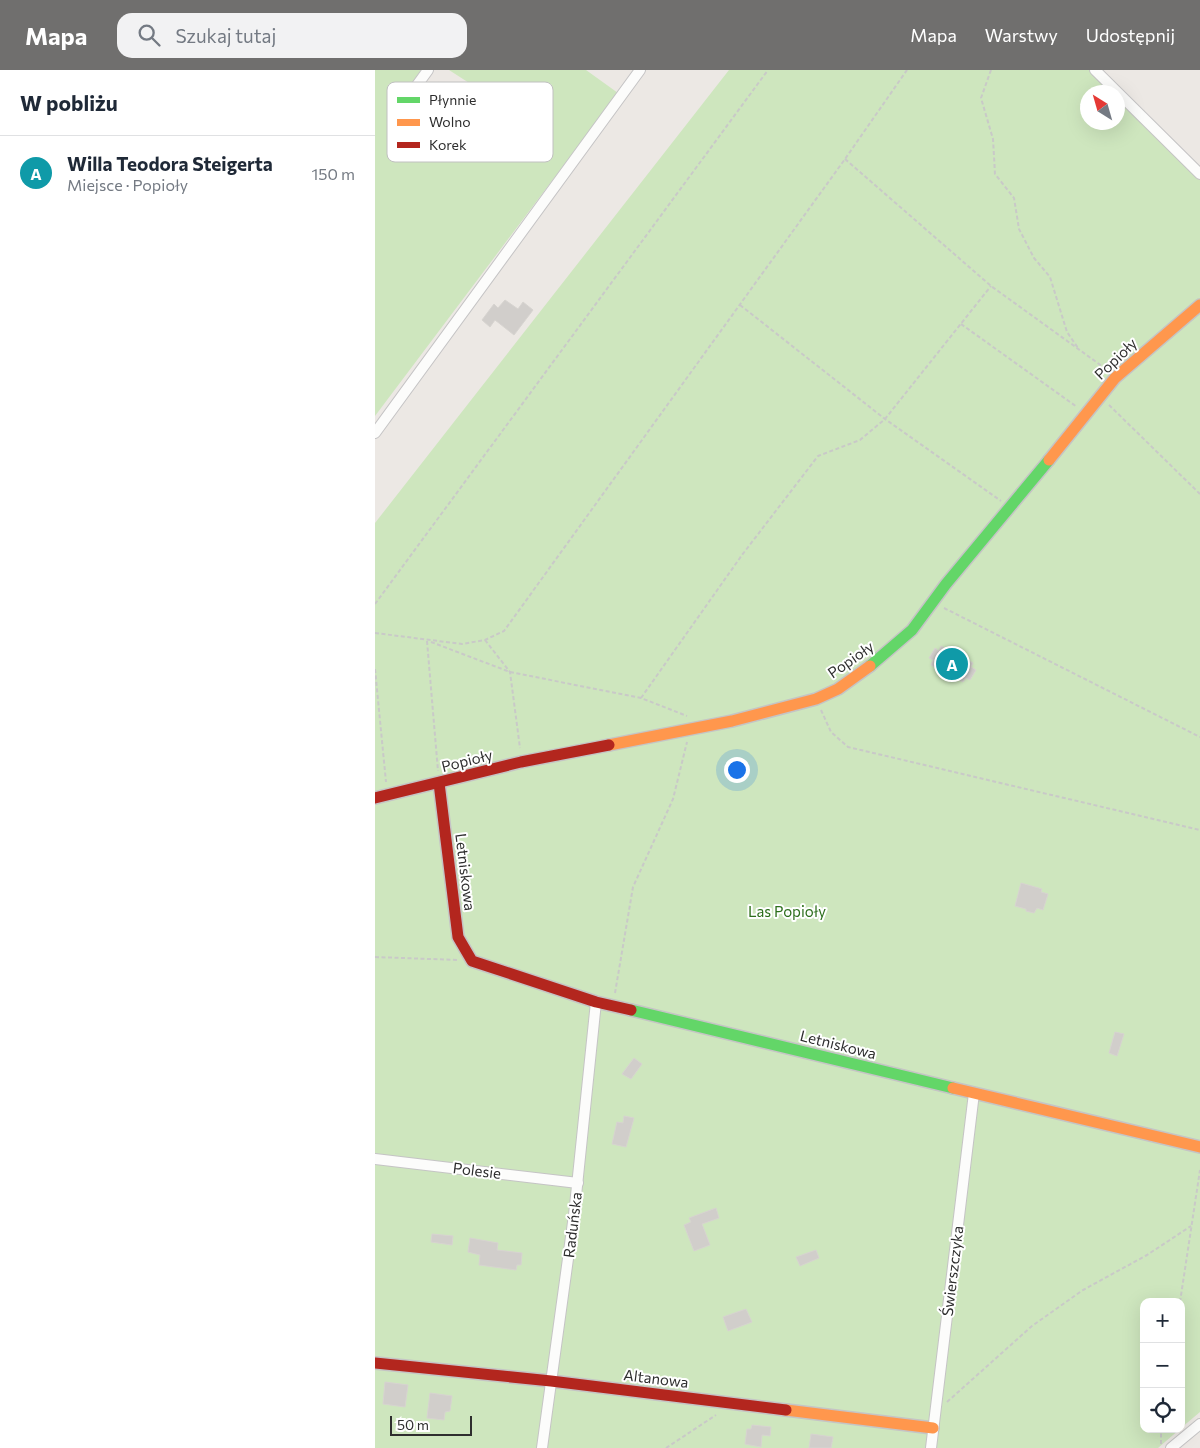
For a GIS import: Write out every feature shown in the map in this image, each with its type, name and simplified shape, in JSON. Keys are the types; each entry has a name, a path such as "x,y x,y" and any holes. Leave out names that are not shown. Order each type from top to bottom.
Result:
{"street":[{"path":"419,82 428,70"},
{"path":"375,433 640,70"},
{"path":"1095,70 1200,174"},
{"name":"Popioły","path":"375,798 691,723 732,721 816,698 838,689 877,661 912,630 953,576 1011,508 1115,378 1200,305"},
{"name":"Letniskowa","path":"439,783 458,937 472,961 597,1002 1200,1147"},
{"name":"Raduńska","path":"542,1448 565,1289 597,1002"},
{"name":"Świerszczyka","path":"931,1448 974,1093"},
{"name":"Polesie","path":"375,1159 578,1183"},
{"name":"Altanowa","path":"375,1363 551,1381 933,1428"},
{"path":"1171,1448 1200,1424"}],"path":[{"path":"375,604 768,70"},
{"path":"375,633 462,644 485,640 504,631 845,159 907,70"},
{"path":"991,70 981,98 993,139 995,174 1014,198 1019,229 1034,258 1050,277 1067,332 1080,350"},
{"path":"845,159 991,286 1107,369 1115,378"},
{"path":"641,698 742,556 818,456 860,440 885,419 991,286"},
{"path":"740,305 885,419 1011,508"},
{"path":"961,324 1087,413"},
{"path":"1100,396 1200,494"},
{"path":"933,602 1200,737"},
{"path":"485,640 510,672 521,762"},
{"path":"427,641 510,672 641,698 691,723 673,799 633,888 613,1006"},
{"path":"427,641 439,783"},
{"path":"375,670 387,794"},
{"path":"816,698 831,732 848,747 1200,830"},
{"path":"375,957 472,961"},
{"path":"1180,1298 1200,1170"},
{"path":"936,1412 1032,1326 1083,1290 1147,1255 1191,1226"},
{"path":"667,1448 716,1415"},
{"path":"1161,1433 1161,1448"}],"green space":[{"path":"375,70 421,70 412,82 387,82 387,162 553,162 553,82 468,82 449,70 586,70 618,93 375,416"},
{"name":"Las Popioły","path":"729,70 1097,70 1112,85 1080,85 1080,130 1125,130 1125,97 1200,171 1200,1412 1185,1425 1185,1298 1140,1298 1140,1433 1175,1433 1158,1448 375,1448 375,523"}],"building":[{"path":"505,300 518,309 523,302 533,310 514,335 495,320 490,327 482,320 494,304 498,308"},
{"path":"941,646 973,663 971,667 976,670 970,680 966,678 963,682 931,665 933,660 929,658 935,648 939,651"},
{"path":"1021,883 1042,889 1041,892 1048,894 1043,910 1037,908 1034,913 1015,906"},
{"path":"1115,1032 1124,1034 1117,1056 1109,1053"},
{"path":"634,1058 642,1064 631,1079 622,1074"},
{"path":"624,1116 634,1118 626,1147 612,1144 617,1122 623,1123"},
{"path":"716,1208 719,1218 702,1224 710,1245 694,1251 684,1225 691,1222 689,1218"},
{"path":"432,1234 453,1236 452,1245 431,1242"},
{"path":"470,1238 498,1243 497,1250 522,1253 521,1265 517,1265 516,1270 479,1265 480,1255 468,1252"},
{"path":"816,1250 819,1258 800,1266 796,1257"},
{"path":"746,1309 752,1322 728,1331 723,1317"},
{"path":"385,1382 408,1385 405,1407 383,1404"},
{"path":"430,1393 452,1396 450,1411 445,1412 444,1420 427,1418"},
{"path":"752,1425 771,1427 770,1436 762,1435 761,1447 745,1444 747,1429 751,1429"},
{"path":"811,1434 833,1437 831,1448 809,1448"}],"traffic: fast":[{"path":"870,666 912,630 946,584 1049,460"},
{"path":"631,1010 953,1088"}],"traffic: slow":[{"path":"1049,460 1115,378 1200,305"},
{"path":"609,745 732,721 816,699 838,689 870,666"},
{"path":"953,1088 1200,1147"},
{"path":"786,1410 933,1428"}],"traffic: jam":[{"path":"375,798 521,762 609,745"},
{"path":"439,783 458,937 472,961 596,1002 631,1010"},
{"path":"375,1363 551,1381 786,1410"}],"place":[{"name":"Willa Teodora Steigerta","path":"952,664"}]}
